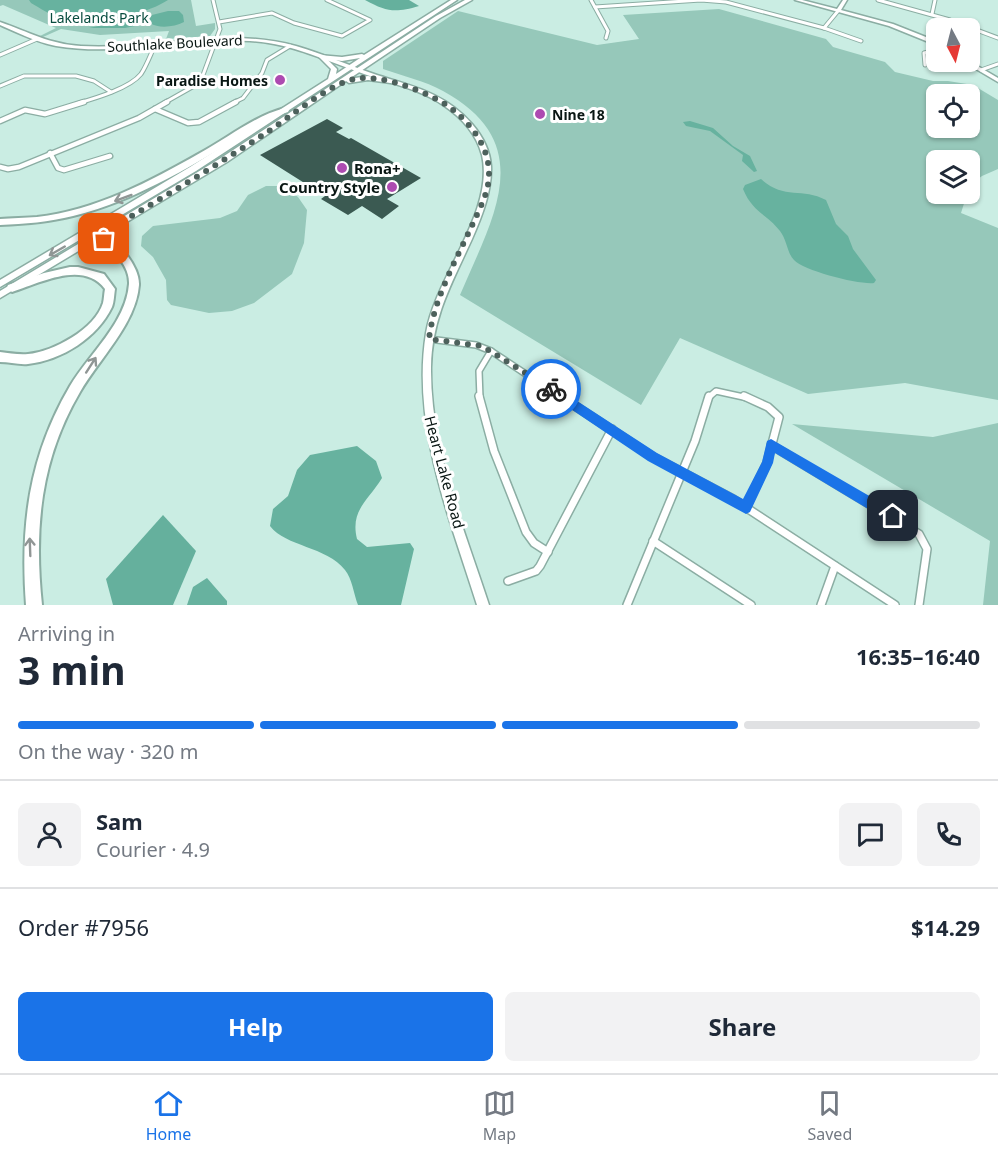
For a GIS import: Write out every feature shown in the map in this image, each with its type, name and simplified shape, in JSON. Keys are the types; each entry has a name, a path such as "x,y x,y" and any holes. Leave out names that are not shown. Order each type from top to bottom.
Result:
{"highway":[{"path":"0,222 60,216 132,194 159,181 269,116 285,110"},
{"path":"34,605 30,530 36,486 62,414 122,319 133,287 132,271 126,260 96,232"},
{"path":"0,357 22,360 37,358 68,346 94,327 103,317 110,299 108,287 99,276 78,271 45,276 12,288"}],"main road":[{"path":"0,295 454,0"},
{"path":"0,284 224,160 438,17 469,0"},
{"path":"321,56 348,59 375,51"},
{"path":"321,56 334,69 331,80"},
{"path":"341,83 368,78 396,83"}],"street":[{"path":"0,167 13,168 134,120 198,82 216,39 219,22 214,0"},
{"path":"219,22 272,13 294,23 342,36 370,20 327,0"},
{"path":"591,0 608,31 606,38"},
{"path":"797,0 905,29 926,38"},
{"path":"824,28 845,0"},
{"path":"878,0 932,14 998,38"},
{"path":"932,14 935,0"},
{"path":"595,7 717,1 824,28 861,41"},
{"name":"Southlake Boulevard","path":"0,23 37,39 62,45 86,47 216,39 254,39 290,46 351,67"},
{"path":"0,28 7,26"},
{"path":"0,55 37,39"},
{"path":"0,121 26,110 49,114 111,92 140,75 156,43"},
{"path":"155,109 188,123 199,122 243,98 262,73 267,60 290,46"},
{"path":"926,52 922,56 926,65"},
{"path":"981,70 998,64"},
{"name":"Heart Lake Road","path":"351,67 432,96 460,116 478,137 488,167 488,180 483,200 438,300 429,339 426,387 432,434 483,605"},
{"path":"981,70 998,80"},
{"path":"0,86 27,75 76,76 94,81 111,92"},
{"path":"50,153 58,168 64,170 110,156"},
{"path":"429,339 476,345 491,351 653,457 746,507 895,605"},
{"path":"491,351 479,372 479,393 485,417 526,532 534,543 548,552"},
{"path":"627,605 695,441 709,395 712,392 721,391 771,408 778,417 767,463 746,507"},
{"path":"508,581 536,571 612,429"},
{"path":"771,445 919,534 927,549 919,605"},
{"path":"653,541 751,605"},
{"path":"821,605 835,566"}],"green space":[{"name":"Lakelands Park","path":"0,0 191,0 196,26 215,23 215,29 210,36 166,39 169,31 100,35 61,29 43,37 40,36 56,28 3,5 0,6"},
{"path":"719,9 826,39 833,47 885,62 895,72 933,81 967,84 926,84 926,138 980,138 980,89 998,100 998,169 980,178 980,150 926,150 926,204 964,204 961,213 998,228 998,400 905,383 808,394 680,338 641,405 460,295 494,211 500,184 499,159 491,135 473,112 436,87 383,69 383,61 458,11 597,45 639,39 623,15"},
{"path":"266,186 284,186 298,197 307,210 304,243 292,274 254,303 232,311 209,313 171,305 167,300 166,280 153,257 141,246 142,236 153,226 220,218 237,211 248,195"},
{"path":"998,423 998,605 983,605 990,541 792,424 933,437"}],"shaded area":[{"path":"29,0 168,0 130,15 86,21 56,17"},
{"path":"365,0 409,0 419,6 404,10 391,10"},
{"path":"168,11 179,11 183,15 184,22 167,27 150,23 125,28 89,28 137,18 149,18"},
{"path":"690,121 713,128 733,146 750,156 757,171 754,172 742,161 743,155 710,131 686,126 683,122"},
{"path":"761,179 777,189 809,194 826,200 836,224 848,236 853,249 876,280 874,283 857,282 832,276 809,269 794,260 780,231 755,208 743,189 745,185"},
{"path":"357,446 376,461 382,478 358,513 355,529 357,539 367,547 410,543 414,549 401,605 358,605 349,577 337,562 286,538 270,526 273,509 288,496 297,470 310,455"},
{"path":"163,515 196,551 173,605 113,605 106,579"},
{"path":"207,578 227,601 227,605 187,605 193,587"}],"building":[{"name":"Rona+","path":"327,119 343,128 336,132 351,138 421,178 387,199 399,206 382,219 362,206 348,215 321,199 325,196 260,155"}],"way so far":[{"path":"104,239 100,235 224,160 341,83 362,78 396,83 432,96 460,116 474,130 484,148 489,173 487,189 471,230 438,300 429,339 482,346 551,389"}],"place":[{"name":"Paradise Homes","path":"280,80"},
{"name":"Nine 18","path":"540,114"},
{"name":"Rona+","path":"342,168"},
{"name":"Country Style","path":"392,187"}],"route":[{"path":"551,389 653,457 746,507 767,463 771,445 893,516"}]}
